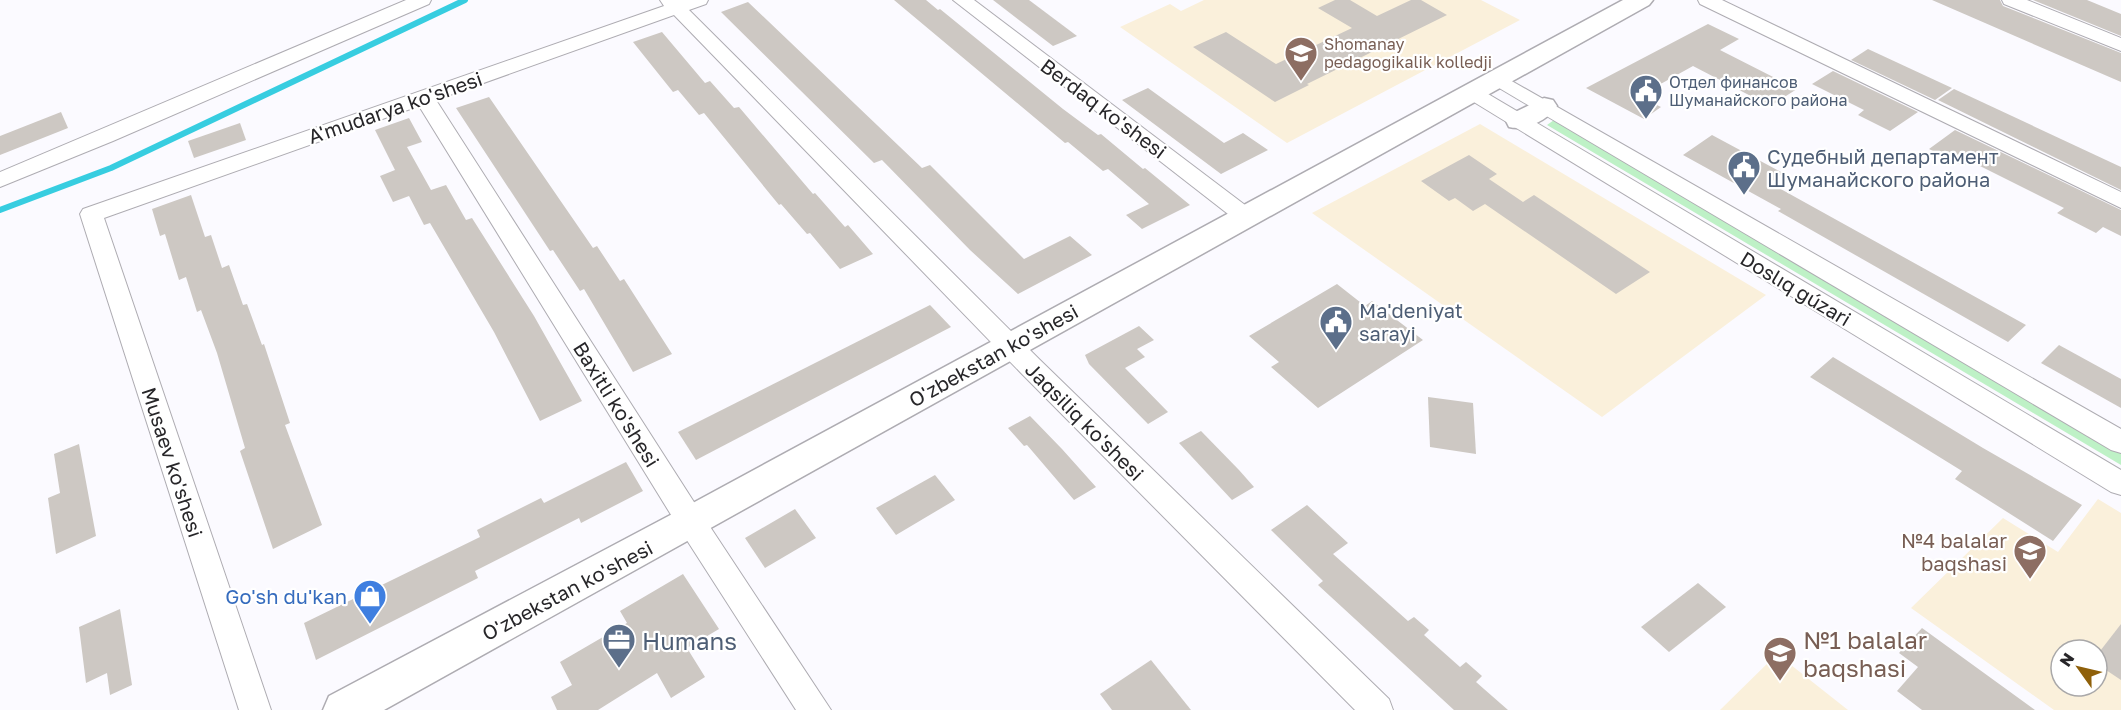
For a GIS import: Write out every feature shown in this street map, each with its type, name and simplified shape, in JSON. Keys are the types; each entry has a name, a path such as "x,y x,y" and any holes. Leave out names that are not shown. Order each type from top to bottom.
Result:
{"main road":[{"name":"O'zbekstan ko'shesi","path":"344,710 1641,0"},
{"path":"1519,121 1544,106"}],"street":[{"path":"0,180 117,134 332,37 422,0"},
{"name":"Berdaq ko'shesi","path":"962,0 1245,216"},
{"path":"1707,0 2121,201"},
{"path":"2011,0 2121,45"},
{"name":"A'mudarya ko'shesi","path":"91,214 681,3"},
{"name":"Jaqsiliq ko'shesi","path":"681,3 1010,345 1377,710"},
{"name":"Doslıq gúzari","path":"1483,85 1544,106 2121,442"},
{"name":"Doslıq gúzari","path":"1483,85 1519,121 2121,484"},
{"name":"Baxitli ko'shesi","path":"423,96 691,522 815,710"},
{"name":"Musaev ko'shesi","path":"91,214 255,710"}],"shaded area":[{"name":"Shomanay pedagogikalik kolledji","path":"1204,0 1481,0 1520,20 1287,143 1120,27 1170,4 1181,11"},
{"path":"1480,124 1766,295 1602,417 1312,213"},
{"name":"№4 balalar baqshasi","path":"2098,499 2121,513 2121,710 2054,710 1911,608 2003,518 2058,552"},
{"name":"№1 balalar baqshasi","path":"1777,654 1848,710 1720,710"}],"green space":[{"path":"1554,120 2121,452 2121,465 1547,125"}],"building":[{"path":"894,0 926,0 938,10 940,9 1063,109 1098,135 1101,134 1190,205 1142,229 1126,215 1149,204 1108,169 1103,171 1068,142 1065,143"},
{"path":"993,0 1029,0 1077,36 1053,46"},
{"path":"1335,0 1350,0 1377,16 1411,0 1421,0 1447,15 1275,102 1193,47 1226,32 1276,64 1352,28 1318,8"},
{"path":"1932,0 2000,0 2003,6 2121,53 2121,82"},
{"path":"2033,0 2087,0 2121,14 2121,36"},
{"path":"748,2 922,168 930,165 1024,259 1070,236 1092,255 1018,294 970,250 882,160 874,163 721,12"},
{"path":"1708,24 1739,39 1720,50 1797,89 1770,106 1693,66 1639,96 1661,107 1644,119 1586,88"},
{"path":"662,32 705,83 710,81 734,108 739,107 813,194 815,193 845,227 848,225 873,254 840,269 810,233 807,234 781,204 779,205 704,113 699,115 678,90 673,92 633,42"},
{"path":"1868,49 1952,88 1935,100 1851,60"},
{"path":"1833,71 1918,112 1890,131 1858,115 1864,110 1812,84"},
{"path":"1148,88 1224,143 1243,133 1268,150 1221,174 1122,100"},
{"path":"1954,89 2121,167 2121,190 1938,100"},
{"path":"489,97 593,248 597,246 620,281 624,279 672,354 633,372 584,289 580,291 553,250 550,251 456,108"},
{"path":"61,112 68,128 0,155 0,136"},
{"path":"409,118 422,142 407,147 431,190 446,185 466,220 472,218 534,316 582,401 540,421 494,332 430,223 424,225 409,196 393,202 380,176 395,170 375,130"},
{"path":"240,123 246,140 194,158 188,141"},
{"path":"1955,130 2121,210 2121,236 2103,227 2096,233 2057,213 2064,208 1970,161 1963,166 1929,149"},
{"path":"1712,135 1783,173 1770,183 2026,325 2008,342 1778,211 1781,209 1683,155"},
{"path":"1469,155 1497,174 1489,179 1523,202 1534,195 1650,272 1616,294 1485,204 1473,211 1455,198 1449,201 1421,181"},
{"path":"191,195 205,237 211,235 222,268 229,265 243,305 247,304 262,345 264,344 290,423 285,425 322,525 273,549 240,451 245,448 217,353 201,310 197,312 186,277 179,280 165,234 160,236 152,209"},
{"name":"Ma'deniyat sarayi","path":"1337,284 1365,306 1372,301 1423,340 1318,408 1271,367 1279,362 1249,336"},
{"path":"930,305 951,327 696,460 678,432"},
{"path":"1139,326 1154,340 1137,349 1145,357 1125,368 1168,412 1148,424 1089,364 1085,355"},
{"path":"2059,345 2121,379 2121,408 2041,363"},
{"path":"1833,357 2082,505 2053,541 1955,479 1962,471 1810,377"},
{"path":"1428,397 1473,403 1476,454 1430,447"},
{"path":"1030,416 1096,487 1074,500 1027,445 1024,446 1008,428"},
{"path":"1201,431 1254,487 1232,500 1179,443"},
{"path":"79,444 96,536 56,554 48,498 60,493 54,454"},
{"path":"626,462 643,491 581,523 579,518 475,571 478,578 316,660 304,623 480,537 477,530 541,498 544,503"},
{"path":"935,475 955,500 896,535 876,508"},
{"path":"1307,505 1348,543 1333,554 1408,621 1414,617 1429,630 1424,635 1460,667 1466,662 1482,676 1476,682 1508,710 1454,710 1318,585 1323,581 1271,530"},
{"path":"795,509 816,538 765,568 745,538"},
{"path":"683,574 719,629 687,648 705,677 671,698 657,673 598,710 557,710 551,697 572,685 560,662 627,623 620,611"},
{"path":"1698,583 1726,607 1669,652 1641,627"},
{"path":"120,609 132,685 110,695 107,673 86,683 79,627"},
{"path":"2121,624 2121,680 2109,672 2109,640"},
{"path":"1922,628 2035,710 1922,710 1897,691 1918,667 1899,653"},
{"path":"1151,660 1191,710 1112,710 1100,694"}],"waterway":[{"path":"0,210 111,168 465,0"}],"place":[{"name":"Shomanay pedagogikalik kolledji","path":"1301,82"},
{"name":"Отдел финансов Шуманайского района","path":"1646,120"},
{"name":"Судебный департамент Шуманайского района","path":"1744,196"},
{"name":"Ma'deniyat sarayi","path":"1336,351"},
{"name":"№4 balalar baqshasi","path":"2030,580"},
{"name":"Go'sh du'kan","path":"370,625"},
{"name":"Humans","path":"619,669"},
{"name":"№1 balalar baqshasi","path":"1780,682"}]}
